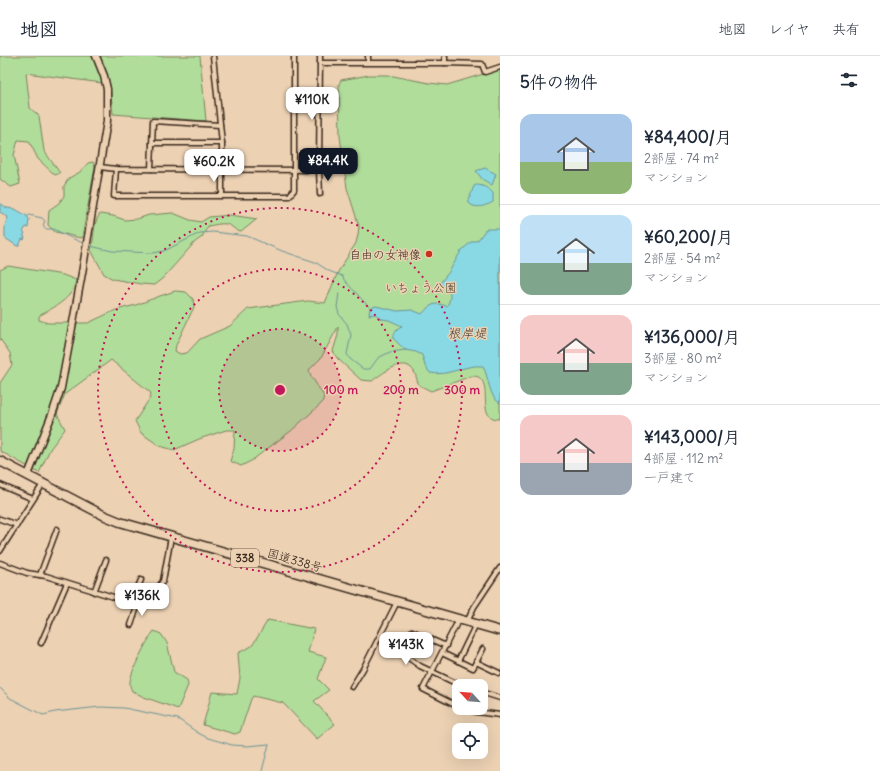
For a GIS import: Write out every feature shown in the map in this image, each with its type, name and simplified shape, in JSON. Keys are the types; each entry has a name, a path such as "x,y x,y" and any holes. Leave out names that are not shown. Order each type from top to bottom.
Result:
{"highway":[{"name":"国道338号","path":"0,461 111,518 171,537 500,631"}],"street":[{"path":"28,476 61,388 100,167 108,106 107,88 96,56"},
{"path":"213,56 222,143 222,196"},
{"path":"116,169 114,196 289,196 294,190 294,56"},
{"path":"320,56 320,194"},
{"path":"368,56 368,62"},
{"path":"445,56 445,63"},
{"path":"320,63 368,62 482,64 485,72 500,67"},
{"path":"294,94 320,94"},
{"path":"151,169 153,121 220,124"},
{"path":"152,143 222,143"},
{"path":"100,167 116,169 320,170"},
{"path":"0,552 43,484"},
{"path":"0,485 33,499"},
{"path":"0,519 17,525"},
{"path":"40,575 57,529"},
{"path":"131,625 138,604 163,581 171,537"},
{"path":"94,592 106,560"},
{"path":"0,563 27,573 40,575 67,583 131,604 138,604"},
{"path":"452,704 423,689 446,646 500,568"},
{"path":"131,604 141,580"},
{"path":"41,644 67,583"},
{"path":"352,687 363,670 397,602"},
{"path":"458,661 476,624"},
{"path":"412,631 446,646"},
{"path":"442,653 473,668 483,649"},
{"path":"410,650 406,656 420,666 452,681"},
{"path":"476,662 499,672"},
{"path":"488,694 500,698"},
{"path":"488,713 500,715"}],"green space":[{"path":"0,56 200,56 206,121 113,114 110,84 26,73 30,108 39,116 44,151 60,173 55,175 38,159 29,141 18,140 14,155 20,184 11,187 0,179"},
{"name":"いちょう公園","path":"500,69 500,419 493,418 488,414 486,409 485,389 480,378 477,376 471,376 431,391 419,385 415,373 410,367 401,365 390,369 372,381 361,380 337,358 333,351 338,335 338,327 321,358 309,370 311,376 324,396 322,403 291,431 251,461 241,466 230,461 234,449 235,430 226,430 199,439 174,450 160,446 141,433 135,421 150,398 151,393 111,360 65,394 57,414 65,429 50,449 39,473 0,451 0,383 12,365 10,353 0,339 0,270 8,266 63,275 76,280 71,292 62,302 39,316 39,320 48,323 88,323 116,310 136,305 175,291 186,292 193,299 194,307 176,345 175,351 180,354 187,353 200,339 230,326 248,309 308,301 325,303 338,272 356,243 359,226 347,188 340,136 339,84 341,80 369,75 388,75 447,85"},
{"path":"93,162 95,167 82,238 55,232 48,225 49,210 59,203 64,196 64,186 69,178 80,172 88,163"},
{"path":"173,213 190,220 201,222 209,217 230,215 257,219 241,232 227,224 208,226 202,237 195,242 163,278 154,285 113,279 104,274 91,250 97,218 100,214 125,220 137,219 149,215"},
{"path":"268,620 314,629 308,652 326,657 318,679 329,690 314,701 335,724 317,739 283,703 253,696 240,732 235,734 203,725 212,692 237,694 240,678 238,653 252,646"},
{"path":"154,631 161,634 167,643 174,672 187,680 188,685 178,709 144,697 132,691 130,686 131,677 136,663"}],"water":[{"path":"485,168 496,174 492,185 482,179 476,171"},
{"path":"474,186 485,187 493,193 493,202 477,207 468,202"},
{"path":"0,203 7,208 15,209 27,216 29,219 28,228 26,227 23,232 25,234 23,236 25,237 24,240 22,239 19,246 5,238 5,226 8,217 0,212"},
{"name":"根岸堤","path":"486,229 500,229 500,403 491,392 483,366 470,367 437,374 430,373 425,366 422,355 405,350 393,338 395,332 402,326 389,320 382,319 375,314 369,315 370,308 376,306 397,311 412,310 422,314 428,308 436,304 447,306 450,298 449,291 447,286 440,287 440,283 449,272 461,251 471,242 478,240"}],"waterway":[{"path":"27,217 29,215 42,218 45,221 43,225 45,229 54,229 85,244"},
{"path":"90,246 112,251 153,253 164,251 200,233 213,232 247,236 282,251 315,262 329,271 342,276 370,308"},
{"path":"339,293 337,307 339,314 347,324 351,335 347,354 350,359 363,369 370,369 378,358 390,352 406,350"},
{"path":"0,688 10,698 43,715 55,712 100,707 124,708 178,719 208,738 232,745 247,746 269,744 262,771"}],"place":[{"name":"自由の女神像","path":"429,254"}]}
